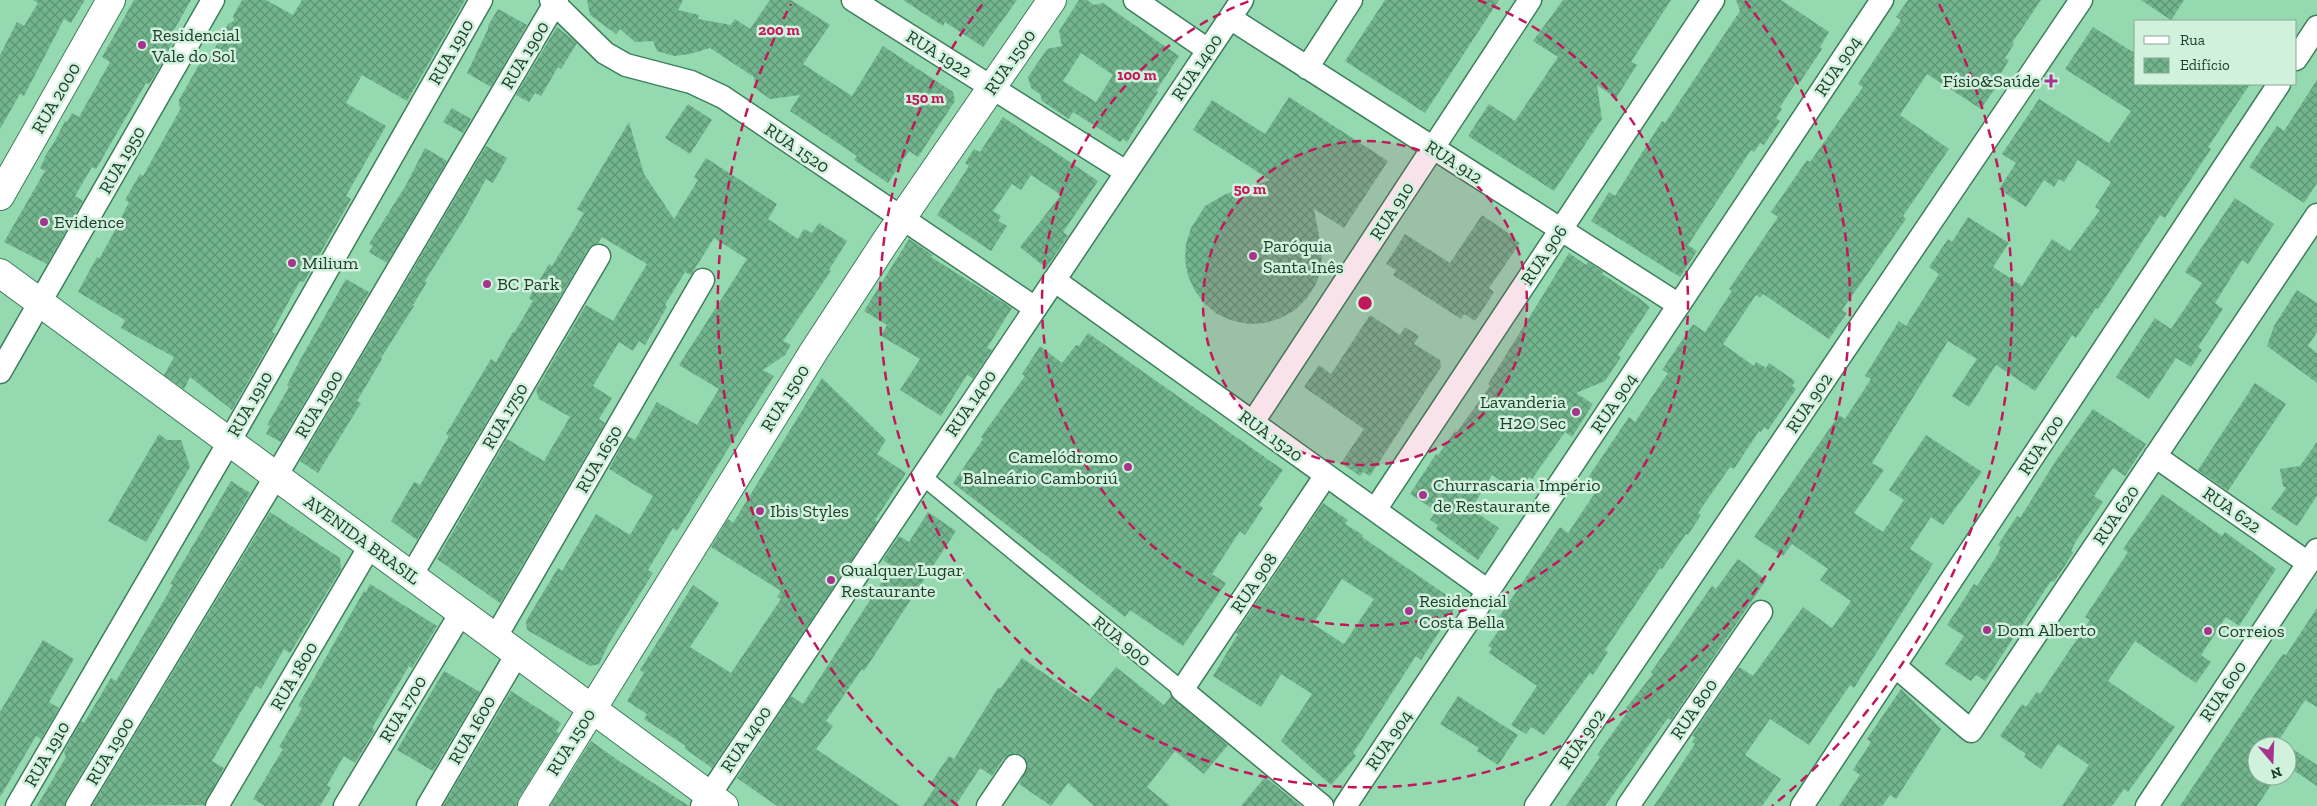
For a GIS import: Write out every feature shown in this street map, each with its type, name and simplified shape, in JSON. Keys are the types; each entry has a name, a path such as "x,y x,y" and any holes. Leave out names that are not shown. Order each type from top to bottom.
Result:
{"main road":[{"name":"RUA 2000","path":"0,196 111,0"},
{"name":"RUA 1500","path":"532,806 814,351 1052,0"},
{"name":"AVENIDA BRASIL","path":"0,273 592,709 711,802"}],"street":[{"name":"RUA 1950","path":"0,372 213,0"},
{"name":"RUA 1910","path":"16,806 229,442 481,0"},
{"name":"RUA 1922","path":"852,0 1126,172"},
{"path":"1135,0 1208,50"},
{"path":"1307,68 1351,0"},
{"name":"RUA 910","path":"1253,422 1530,0"},
{"name":"RUA 906","path":"1375,510 1713,0"},
{"name":"RUA 904","path":"1346,806 1882,0"},
{"name":"RUA 902","path":"1536,806 2081,0"},
{"name":"RUA 1520","path":"554,1 605,52 626,65 691,82 722,97 1035,308"},
{"name":"RUA 1900","path":"78,806 276,476 554,1"},
{"name":"RUA 1400","path":"711,802 922,476 1236,9"},
{"name":"RUA 912","path":"1236,9 1307,68 1679,305"},
{"path":"2297,57 2317,27"},
{"name":"RUA 700","path":"1802,806 2278,85"},
{"name":"RUA 620","path":"1895,666 1970,731 2317,215"},
{"name":"RUA 1750","path":"411,576 599,256"},
{"name":"RUA 1650","path":"495,638 703,280"},
{"name":"RUA 1520","path":"1054,280 1488,591"},
{"name":"RUA 622","path":"2155,456 2313,557"},
{"name":"RUA 908","path":"1182,690 1326,475"},
{"name":"RUA 900","path":"922,476 1322,806"},
{"name":"RUA 1800","path":"217,806 370,546"},
{"name":"RUA 600","path":"2146,806 2313,557"},
{"name":"RUA 800","path":"1628,806 1761,612"},
{"name":"RUA 1700","path":"345,806 461,613"},
{"name":"RUA 1600","path":"428,806 517,654"},
{"path":"996,803 1015,766"}],"building":[{"path":"33,0 85,0 71,23 64,19 24,96 20,94 0,129 0,55 17,22 24,26 38,3"},
{"path":"134,0 191,0 173,32 177,35 159,68 149,84 146,83 96,169 92,167 75,196 83,201 47,264 4,242 45,171 40,168 44,158 65,121 67,122 72,113 79,117 110,62 102,57"},
{"path":"242,0 266,0 293,15 302,0 465,0 407,101 362,75 346,103 386,126 346,196 351,199 304,282 300,281 272,332 275,334 232,410 190,377 184,389 164,375 174,357 121,328 125,320 78,292 97,257 99,259 112,236 129,202 125,200 140,174 143,176 181,108 179,100 205,54 210,57 228,24 234,21 233,16"},
{"path":"587,0 683,0 678,10 699,15 698,19 731,25 735,19 750,29 770,0 791,0 830,25 803,64 852,96 883,46 953,92 955,101 918,157 909,151 888,183 854,160 857,156 790,111 800,95 770,99 756,89 754,77 710,48 690,54 674,56 657,51 653,41 635,42 620,29 616,34 590,15"},
{"path":"903,0 1017,0 983,47 945,22 943,26"},
{"path":"1079,0 1087,0 1094,5 1103,3 1179,56 1156,91 1158,92 1127,142 1123,139 1120,142 1073,112 1069,119 1042,101 1040,94 1031,88 1028,77 1047,49 1062,46 1059,31","holes":["1081,53 1113,75 1096,102 1063,81"]},
{"path":"1385,0 1499,0 1425,113 1345,61"},
{"path":"1563,0 1671,0 1631,62 1637,65 1616,98 1597,85 1602,119 1554,191 1468,136 1489,104 1515,121 1558,57 1533,41"},
{"path":"1736,0 1781,0 1829,32 1820,47 1822,49 1800,82 1797,81 1780,107 1782,109 1776,118 1780,121 1764,145 1760,143 1754,152 1751,150 1688,245 1697,251 1680,277 1591,221 1609,192 1615,196 1662,121 1665,123 1740,11"},
{"path":"1908,0 2041,0 2012,43 2014,44 2005,58 2009,60 2000,75 2003,77 1981,109 1927,74 1900,115 1949,149 1903,216 1906,219 1842,310 1847,313 1829,339 1763,294 1760,298 1756,295 1723,344 1754,366 1756,362 1766,368 1769,363 1795,381 1792,386 1796,389 1768,430 1764,427 1761,432 1759,431 1734,469 1730,467 1698,513 1701,515 1688,535 1686,534 1662,569 1660,568 1605,650 1608,652 1593,675 1590,673 1544,735 1531,727 1526,734 1511,725 1537,686 1489,653 1492,648 1488,646 1505,621 1499,617 1560,527 1568,533 1597,490 1585,482 1629,417 1635,422 1668,373 1662,370 1693,324 1705,332 1732,291 1729,289 1778,217 1771,212 1807,160 1810,162 1863,87 1858,84 1901,20 1896,17"},
{"path":"2141,0 2184,0 2171,20"},
{"path":"498,9 527,25 491,87 467,73 488,26"},
{"path":"557,27 577,43 561,69 558,67 541,96 535,93 529,102 516,95"},
{"path":"2093,27 2134,53 2134,85 2249,85 2208,147 2211,149 2165,218 2160,215 2098,309 2096,308 2076,338 2072,335 2035,391 1996,365 1969,407 1952,396 1977,359 1948,341 1872,463 1884,470 1854,513 1883,532 1904,500 1889,490 1926,435 1982,472 1943,525 1931,517 1910,549 1933,564 1854,688 1850,685 1809,745 1770,719 1745,755 1781,779 1762,806 1654,806 1695,744 1692,742 1695,737 1692,736 1739,667 1753,676 1803,607 1832,628 1851,601 1820,580 1828,569 1792,544 1783,556 1754,537 1839,415 1845,419 1871,379 1865,376 1899,321 1906,326 1939,274 1929,267 1948,239 1952,242 1968,217 2009,243 1993,267 2022,286 2052,239 2070,251 2100,210 2095,207 2111,182 2078,160 2064,182 2059,179 2054,187 2044,180 2026,207 1999,189 2016,163 2002,154 2039,99 2109,143 2131,111 2065,69"},
{"path":"2317,80 2317,183 2304,203 2249,167 2277,126 2284,131"},
{"path":"1289,97 1388,161 1344,228 1314,209 1322,252 1321,269 1316,284 1307,298 1295,310 1281,318 1265,323 1249,324 1233,321 1217,314 1205,304 1195,291 1188,276 1185,260 1186,244 1191,228 1205,206 1226,194 1270,180 1193,130 1212,100 1265,134"},
{"path":"688,104 712,120 690,154 665,138"},
{"path":"452,108 471,119 463,133 443,122"},
{"path":"1003,117 1098,181 1063,232 1068,236 1046,268 1020,247 1061,195 1031,175 1021,190 1012,184 993,211 1001,216 998,221 1007,226 991,251 937,215 969,166 965,163 974,149 980,152"},
{"path":"629,122 644,174 674,219 698,180 694,177 706,158 777,204 768,219 798,239 804,229 812,233 819,223 847,241 829,270 831,271 783,341 791,345 785,355 763,370 774,376 677,531 673,528 648,570 653,573 609,643 599,664 590,666 527,630 526,621 558,568 562,571 596,514 630,535 653,496 609,469 627,436 635,440 657,402 697,425 719,389 679,365 747,259 714,238 691,275 685,272 665,305 667,307 645,345 639,341 633,351 619,342 593,386 612,398 599,419 605,423 500,603 437,559 507,439 544,461 570,417 539,399 536,390 586,305 613,321 647,264 602,237 598,243 588,249 417,540 391,521 414,482 420,485 449,436 446,434 491,359 496,362 514,333 533,301 529,298 549,264 552,266 584,213 577,209"},
{"path":"486,146 507,158 493,183 486,179 464,219 425,281 427,282 414,306 381,358 357,401 361,403 318,473 300,461"},
{"path":"425,148 447,161 387,263 369,252 373,246 369,244 406,185"},
{"path":"2235,198 2274,224 2248,264 2242,260 2215,303 2223,309 2198,347 2202,350 2191,367 2176,358 2149,399 2116,377 2155,318 2171,329 2202,283 2185,272"},
{"path":"1482,215 1520,243 1489,288 1494,292 1475,321 1464,314 1461,319 1393,275 1396,270 1386,264 1405,234 1450,263"},
{"path":"909,239 933,255 931,257 1012,308 987,348 992,350 973,378 967,375 941,416 900,390 920,359 881,336 887,325 864,311"},
{"path":"1569,253 1586,265 1588,262 1603,272 1602,274 1650,307 1618,355 1621,357 1605,381 1576,393 1593,404 1572,437 1565,432 1532,479 1529,477 1519,493 1492,475 1471,509 1499,528 1478,560 1436,529 1438,525 1430,520 1436,511 1410,494 1436,454 1438,455 1455,431 1457,432 1490,386 1488,384"},
{"path":"346,279 369,292 281,442 266,434 270,426 267,425 289,387 287,385 300,360"},
{"path":"2297,290 2317,303 2317,332 2308,346 2317,353 2317,383 2267,346 2274,326"},
{"path":"1370,315 1400,335 1405,327 1419,336 1414,344 1440,360 1441,367 1370,476 1363,472 1360,476 1341,463 1364,429 1304,387 1319,365 1331,374"},
{"name":"Camelódromo Balneário Camboriú","path":"1088,333 1283,470 1259,505 1263,508 1245,535 1240,531 1212,574 1226,583 1183,646 1130,610 1125,617 953,483 983,439 981,437 1025,376 1022,374 1040,346 1062,363 1076,345 1079,346"},
{"path":"822,378 886,440 877,454 906,473 875,520 877,522 712,768 684,748 686,746 644,719 647,714 627,701 644,673 640,670 693,585 719,603 690,647 731,673 781,599 777,597 781,591 711,547 728,519 733,523"},
{"path":"2255,383 2286,404 2228,491 2198,470"},
{"path":"2093,409 2146,444 2125,476 2113,468 2094,496 2103,502 2076,541 2071,551 2073,553 2054,582 2051,581 1985,681 1976,675 1971,681 1945,664 1964,636 1947,625 1974,584 1977,586 1996,557 2001,547 1998,545 2017,516 2020,518 2057,459"},
{"path":"159,434 167,440 181,440 190,467 146,542 108,521"},
{"path":"2317,442 2317,496 2297,526 2271,509 2286,488 2283,486 2280,469 2300,466"},
{"path":"231,481 250,493 66,799 64,806 37,806 66,757 64,752 81,721 84,723 111,678 116,681 173,585 170,584"},
{"path":"2162,494 2222,536 2225,532 2276,569 2239,626 2226,617 2201,655 2211,662 2196,683 2135,641 2108,681 2175,727 2128,792 2124,789 2112,806 2062,806 2089,765 2058,744 2041,769 2024,757 2026,754 2000,736 2022,704 2026,707 2037,692 2040,694 2090,620 2085,617 2128,552 2123,549"},
{"path":"1323,503 1348,520 1345,524 1363,535 1362,537 1458,603 1421,660 1416,656 1353,753 1356,756 1331,785 1281,741 1312,694 1281,674 1261,707 1213,676 1238,634 1236,633","holes":["1342,579 1374,599 1344,644 1313,624"]},
{"path":"270,512 340,558 341,569 290,653 284,649 261,689 256,686 212,761 224,768 204,805 92,806"},
{"path":"928,512 956,531 864,671 862,669 826,721 833,726 816,749 900,806 777,806 737,778 791,696 803,704 892,566 883,560 899,536 909,542"},
{"path":"1738,559 1766,580 1671,720 1668,718 1605,806 1566,806 1600,757 1597,755 1629,710 1626,708 1653,674 1651,672 1712,586 1716,589"},
{"path":"370,584 437,626 412,668 409,666 372,728 375,730 355,763 344,756 327,785 331,788 320,806 265,806 253,799 283,749 279,747 302,708 298,706 364,591 366,592"},
{"path":"2317,608 2317,707 2305,700 2282,736 2247,736 2247,786 2270,786 2257,806 2180,806 2263,682 2283,654 2286,655"},
{"path":"43,640 74,659 49,702 59,708 41,739 36,736 0,797 0,712"},
{"path":"1022,658 1087,703 1116,667 1164,705 1171,696 1228,745 1204,774 1175,751 1147,787 1170,806 1094,806 1068,783 1051,806 1019,784 1028,766 1023,755 1015,753 1004,758 992,776 980,768 955,806 923,806 935,787 930,784 949,756 954,759 998,688 1000,689"},
{"path":"444,671 480,692 433,771 397,750"},
{"path":"1901,689 1941,729 1896,799 1890,795 1882,806 1839,806 1860,775 1853,770 1871,742 1867,739"},
{"path":"511,691 561,723 556,732 559,733 516,806 443,806"},
{"path":"1458,696 1518,735 1498,765 1477,751 1479,748 1440,724"},
{"path":"591,741 619,761 689,806 550,806"},
{"path":"2297,752 2317,765 2317,786 2297,773"},
{"path":"1265,777 1301,806 1241,806"}],"place":[{"name":"Residencial Vale do Sol","path":"142,45"},
{"name":"Físio&Saúde","path":"2051,81"},
{"name":"Evidence","path":"44,222"},
{"name":"Paróquia Santa Inês","path":"1253,256"},
{"name":"Milium","path":"292,263"},
{"name":"BC Park","path":"487,284"},
{"name":"Lavanderia H2O Sec","path":"1576,412"},
{"name":"Camelódromo Balneário Camboriú","path":"1128,467"},
{"name":"Churrascaria Império de Restaurante","path":"1423,495"},
{"name":"Ibis Styles","path":"760,511"},
{"name":"Qualquer Lugar Restaurante","path":"831,580"},
{"name":"Residencial Costa Bella","path":"1409,611"},
{"name":"Dom Alberto","path":"1987,630"},
{"name":"Correios","path":"2208,631"}]}
